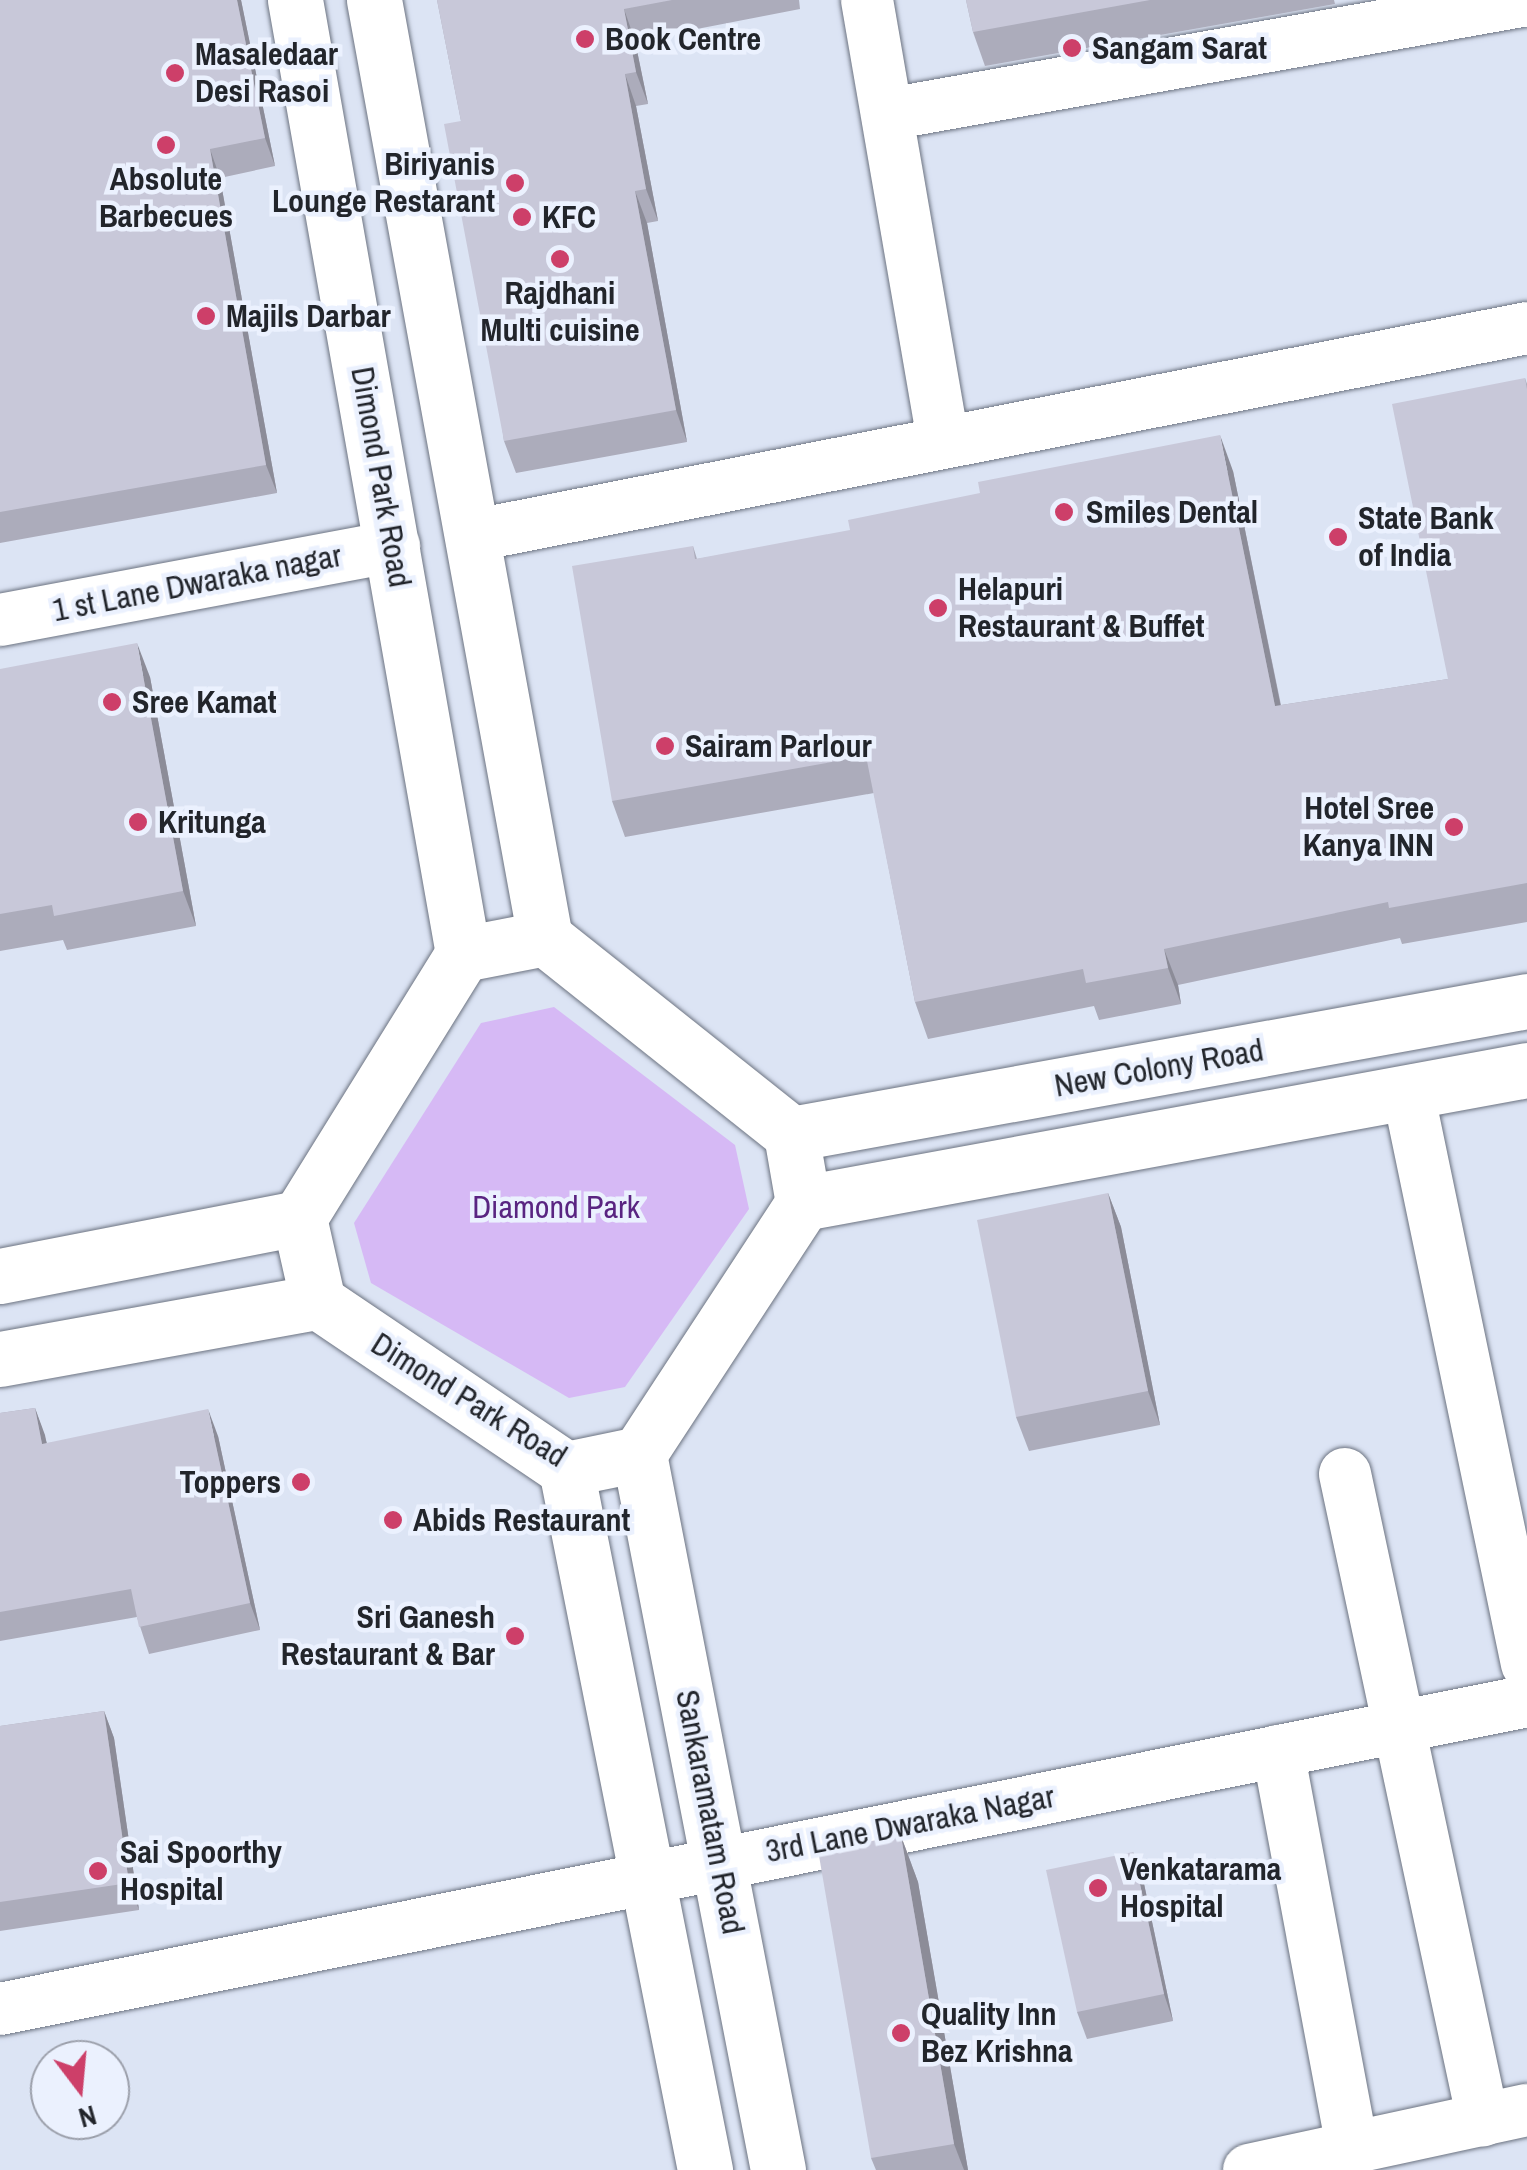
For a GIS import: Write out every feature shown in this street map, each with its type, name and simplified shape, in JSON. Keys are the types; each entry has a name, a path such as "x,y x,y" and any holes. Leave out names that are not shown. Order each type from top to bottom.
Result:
{"main road":[{"name":"Dimond Park Road","path":"295,0 463,954"},
{"path":"374,0 476,536 545,938 791,1134 803,1204 640,1454"},
{"path":"0,1359 318,1302 299,1218 463,954 545,938"},
{"name":"New Colony Road","path":"791,1134 1527,1002"},
{"name":"New Colony Road","path":"803,1204 1527,1070"},
{"path":"0,1276 299,1218"},
{"name":"Dimond Park Road","path":"318,1302 566,1469 640,1454"},
{"name":"Sankaramatam Road","path":"640,1454 778,2170"},
{"path":"566,1469 704,2170"}],"street":[{"path":"867,0 943,440"},
{"path":"888,114 1527,0"},
{"path":"476,536 943,440 1527,328"},
{"name":"1 st Lane Dwaraka nagar","path":"0,620 394,546"},
{"path":"1408,1092 1527,1664"},
{"path":"1249,2170 1505,2115 1402,1726 1345,1474"},
{"name":"3rd Lane Dwaraka Nagar","path":"0,2009 1527,1701"},
{"path":"1278,1751 1352,2148"}],"green space":[{"name":"Diamond Park","path":"554,1007 735,1145 749,1209 625,1387 569,1398 371,1283 354,1223 481,1023"}],"building":[{"path":"0,0 237,0 265,138 210,149 266,465 0,512"},
{"path":"437,0 672,0 624,9 636,72 625,74 646,189 635,191 676,410 504,441 444,124 461,121"},
{"path":"966,0 1150,0 973,32"},
{"path":"1525,378 1527,883 1389,908 1388,902 1164,949 1168,968 1086,983 1083,969 915,1002 866,756 612,801 572,566 693,546 695,559 850,530 848,520 980,493 978,482 1220,435 1275,706 1448,679 1392,404"},
{"path":"137,643 183,891 54,916 52,905 0,914 0,669"},
{"path":"1108,1193 1148,1391 1016,1417 977,1220"},
{"path":"35,1408 42,1444 208,1409 250,1603 139,1627 131,1589 0,1612 0,1413"},
{"path":"104,1711 129,1883 0,1902 0,1726"},
{"name":"Quality Inn Bez Krishna","path":"901,1836 954,2144 871,2158 818,1850"},
{"path":"1133,1852 1164,1994 1077,2012 1046,1870"}],"place":[{"name":"Book Centre","path":"585,39"},
{"name":"Sangam Sarat","path":"1072,48"},
{"name":"Masaledaar Desi Rasoi","path":"175,73"},
{"name":"Absolute Barbecues","path":"166,145"},
{"name":"Biriyanis Lounge Restarant","path":"515,183"},
{"name":"KFC","path":"522,217"},
{"name":"Rajdhani Multi cuisine","path":"560,259"},
{"name":"Majils Darbar","path":"206,316"},
{"name":"Smiles Dental","path":"1064,512"},
{"name":"State Bank of India","path":"1338,537"},
{"name":"Helapuri Restaurant & Buffet","path":"938,608"},
{"name":"Sree Kamat","path":"112,702"},
{"name":"Sairam Parlour","path":"665,746"},
{"name":"Kritunga","path":"138,822"},
{"name":"Hotel Sree Kanya INN","path":"1454,827"},
{"name":"Toppers","path":"301,1482"},
{"name":"Abids Restaurant","path":"393,1520"},
{"name":"Sri Ganesh Restaurant & Bar","path":"515,1636"},
{"name":"Sai Spoorthy Hospital","path":"98,1871"},
{"name":"Venkatarama Hospital","path":"1098,1888"},
{"name":"Quality Inn Bez Krishna","path":"901,2033"}]}
